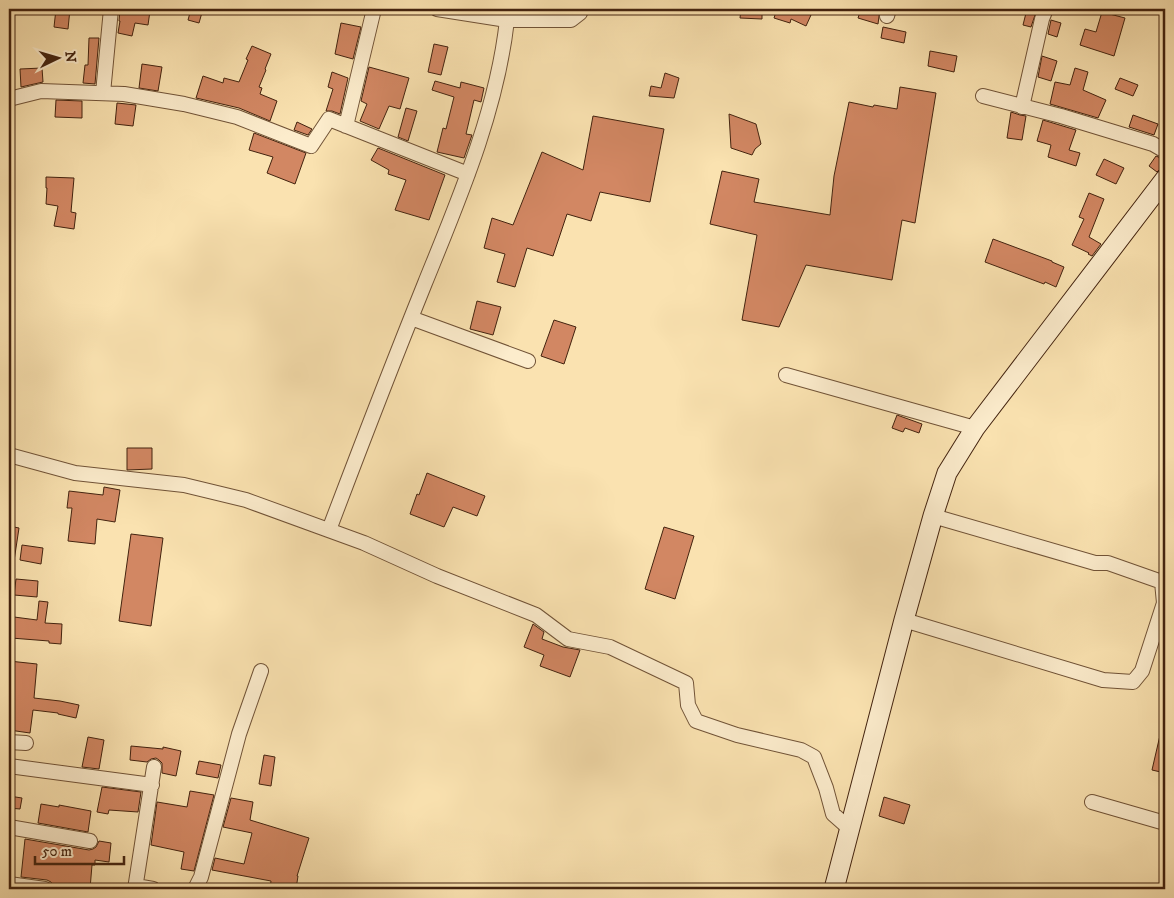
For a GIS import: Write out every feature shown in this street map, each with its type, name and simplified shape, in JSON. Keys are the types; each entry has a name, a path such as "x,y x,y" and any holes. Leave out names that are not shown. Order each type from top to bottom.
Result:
{"street":[{"path":"103,94 111,9"},
{"path":"346,126 374,9"},
{"path":"437,9 507,20 571,20 580,13 581,9"},
{"path":"1022,107 1042,19 1046,9"},
{"path":"329,530 468,174 491,104 505,40 507,20"},
{"path":"9,99 41,91 124,94 184,104 237,118 311,146 329,119 468,174"},
{"path":"983,96 1061,116 1153,144 1165,151"},
{"path":"834,889 904,620 947,472 975,428 1165,179"},
{"path":"412,318 528,361"},
{"path":"786,375 975,428"},
{"path":"9,455 75,473 184,484 246,500 364,543 437,576 536,616 568,639 610,646 686,683 688,705 696,722 737,735 801,750 814,757 826,788 833,814 850,829"},
{"path":"904,620 1103,680 1133,682 1142,671 1164,603 1162,582 1108,564 1095,563 933,516"},
{"path":"195,889 200,877 239,734 261,670"},
{"path":"9,742 26,743"},
{"path":"9,766 152,785"},
{"path":"153,889 136,888 154,767"},
{"path":"1092,802 1165,823"},
{"path":"9,827 90,841"},
{"path":"9,884 45,889"}],"building":[{"path":"56,9 70,9 68,29 54,27"},
{"path":"120,9 150,11 148,25 135,23 132,36 118,33"},
{"path":"191,9 203,9 199,23 188,20"},
{"path":"741,9 762,9 762,19 740,18"},
{"path":"769,9 797,9 811,15 806,26 791,19 790,23 774,18 776,12"},
{"path":"861,9 880,9 878,24 858,18"},
{"path":"1027,9 1037,9 1031,27 1023,25"},
{"path":"1102,12 1125,18 1114,56 1080,45 1085,29 1096,32"},
{"path":"1051,20 1061,23 1057,37 1048,34"},
{"path":"341,23 361,27 353,59 335,54"},
{"path":"883,27 906,32 904,43 881,38"},
{"path":"89,38 99,38 95,84 83,83 85,65 88,65"},
{"path":"434,44 448,47 441,75 428,72"},
{"path":"252,46 271,54 259,87 262,88 260,94 277,101 270,121 239,108 196,98 203,76 223,83 224,78 239,82"},
{"path":"930,51 957,56 954,72 928,66"},
{"path":"1042,56 1057,61 1051,81 1038,77"},
{"path":"142,64 162,67 158,91 139,88"},
{"path":"369,67 409,78 400,109 389,106 379,129 360,121 367,104 361,101"},
{"path":"42,68 43,82 21,87 20,69"},
{"path":"1075,68 1088,72 1083,90 1106,100 1098,118 1050,104 1055,82 1070,85"},
{"path":"332,72 348,78 340,114 326,111 333,89 328,87"},
{"path":"665,73 679,78 674,98 649,96 651,86 661,88"},
{"path":"1120,78 1138,85 1133,96 1115,89"},
{"path":"435,81 460,88 461,82 484,88 481,102 474,100 466,134 472,135 464,158 437,152 443,128 446,129 454,97 432,90"},
{"path":"900,87 936,93 915,223 902,220 892,280 806,265 779,327 742,320 757,235 710,224 722,171 759,179 754,202 830,215 834,176 849,102 897,109"},
{"path":"56,100 82,101 82,118 55,117"},
{"path":"117,103 136,105 133,126 115,124"},
{"path":"406,108 417,111 408,141 398,137"},
{"path":"1011,112 1026,116 1022,140 1007,138"},
{"path":"729,114 756,124 761,144 752,155 731,148"},
{"path":"1133,115 1158,124 1154,135 1129,127"},
{"path":"593,116 664,129 650,202 600,192 591,221 567,214 553,256 527,248 515,287 497,282 505,254 484,248 492,218 513,225 542,152 583,170"},
{"path":"1043,120 1076,130 1069,150 1080,153 1076,166 1048,157 1051,145 1037,141"},
{"path":"297,122 312,129 308,135 294,130"},
{"path":"254,133 306,153 295,184 267,173 273,157 249,150"},
{"path":"378,148 445,175 429,220 395,210 406,180 388,174 389,170 371,160"},
{"path":"1156,156 1165,160 1165,168 1157,172 1149,166"},
{"path":"1104,159 1124,168 1116,184 1096,175"},
{"path":"46,177 74,178 71,212 76,213 74,229 54,226 58,206 46,204"},
{"path":"1089,193 1104,199 1089,237 1101,244 1092,256 1072,245 1084,219 1079,217"},
{"path":"993,239 1064,267 1056,287 985,262"},
{"path":"477,301 501,307 493,335 470,329"},
{"path":"554,320 576,327 564,364 541,356"},
{"path":"897,415 922,424 919,433 905,428 903,432 892,428"},
{"path":"127,448 152,448 152,469 127,470"},
{"path":"427,473 485,496 477,516 453,507 444,527 410,514"},
{"path":"104,487 120,490 115,522 97,519 95,544 68,541 72,508 67,508 69,491 103,495"},
{"path":"9,526 19,528 14,561 9,561"},
{"path":"664,527 694,536 675,599 645,589"},
{"path":"131,534 163,538 151,626 119,621"},
{"path":"22,545 43,548 41,564 20,560"},
{"path":"16,579 38,581 37,597 14,595"},
{"path":"39,601 48,602 45,623 62,624 61,644 49,643 49,641 11,638 14,617 37,620"},
{"path":"533,624 544,632 542,639 563,647 580,650 570,677 540,666 544,655 524,647"},
{"path":"9,661 37,664 34,698 79,705 76,718 58,713 33,710 30,733 9,730"},
{"path":"1161,731 1165,731 1165,773 1152,770"},
{"path":"88,737 104,740 99,769 82,767"},
{"path":"131,746 163,749 163,747 181,751 176,776 162,773 162,763 156,758 147,762 130,760"},
{"path":"264,755 275,757 271,786 259,784"},
{"path":"199,761 221,765 218,778 196,774"},
{"path":"102,787 141,792 138,812 109,810 108,814 97,812"},
{"path":"190,791 214,795 194,871 181,869 184,852 151,845 157,802 187,807"},
{"path":"9,796 22,798 20,809 9,808"},
{"path":"884,797 910,805 904,824 879,816"},
{"path":"231,798 253,802 250,820 309,838 297,876 296,889 270,889 271,881 212,870 215,858 244,864 252,833 223,827"},
{"path":"41,804 59,807 59,805 91,811 88,832 38,823"},
{"path":"25,839 89,850 96,847 99,841 111,843 109,862 95,860 95,865 92,865 90,889 74,887 74,889 54,889 51,882 47,880 21,877"}]}
